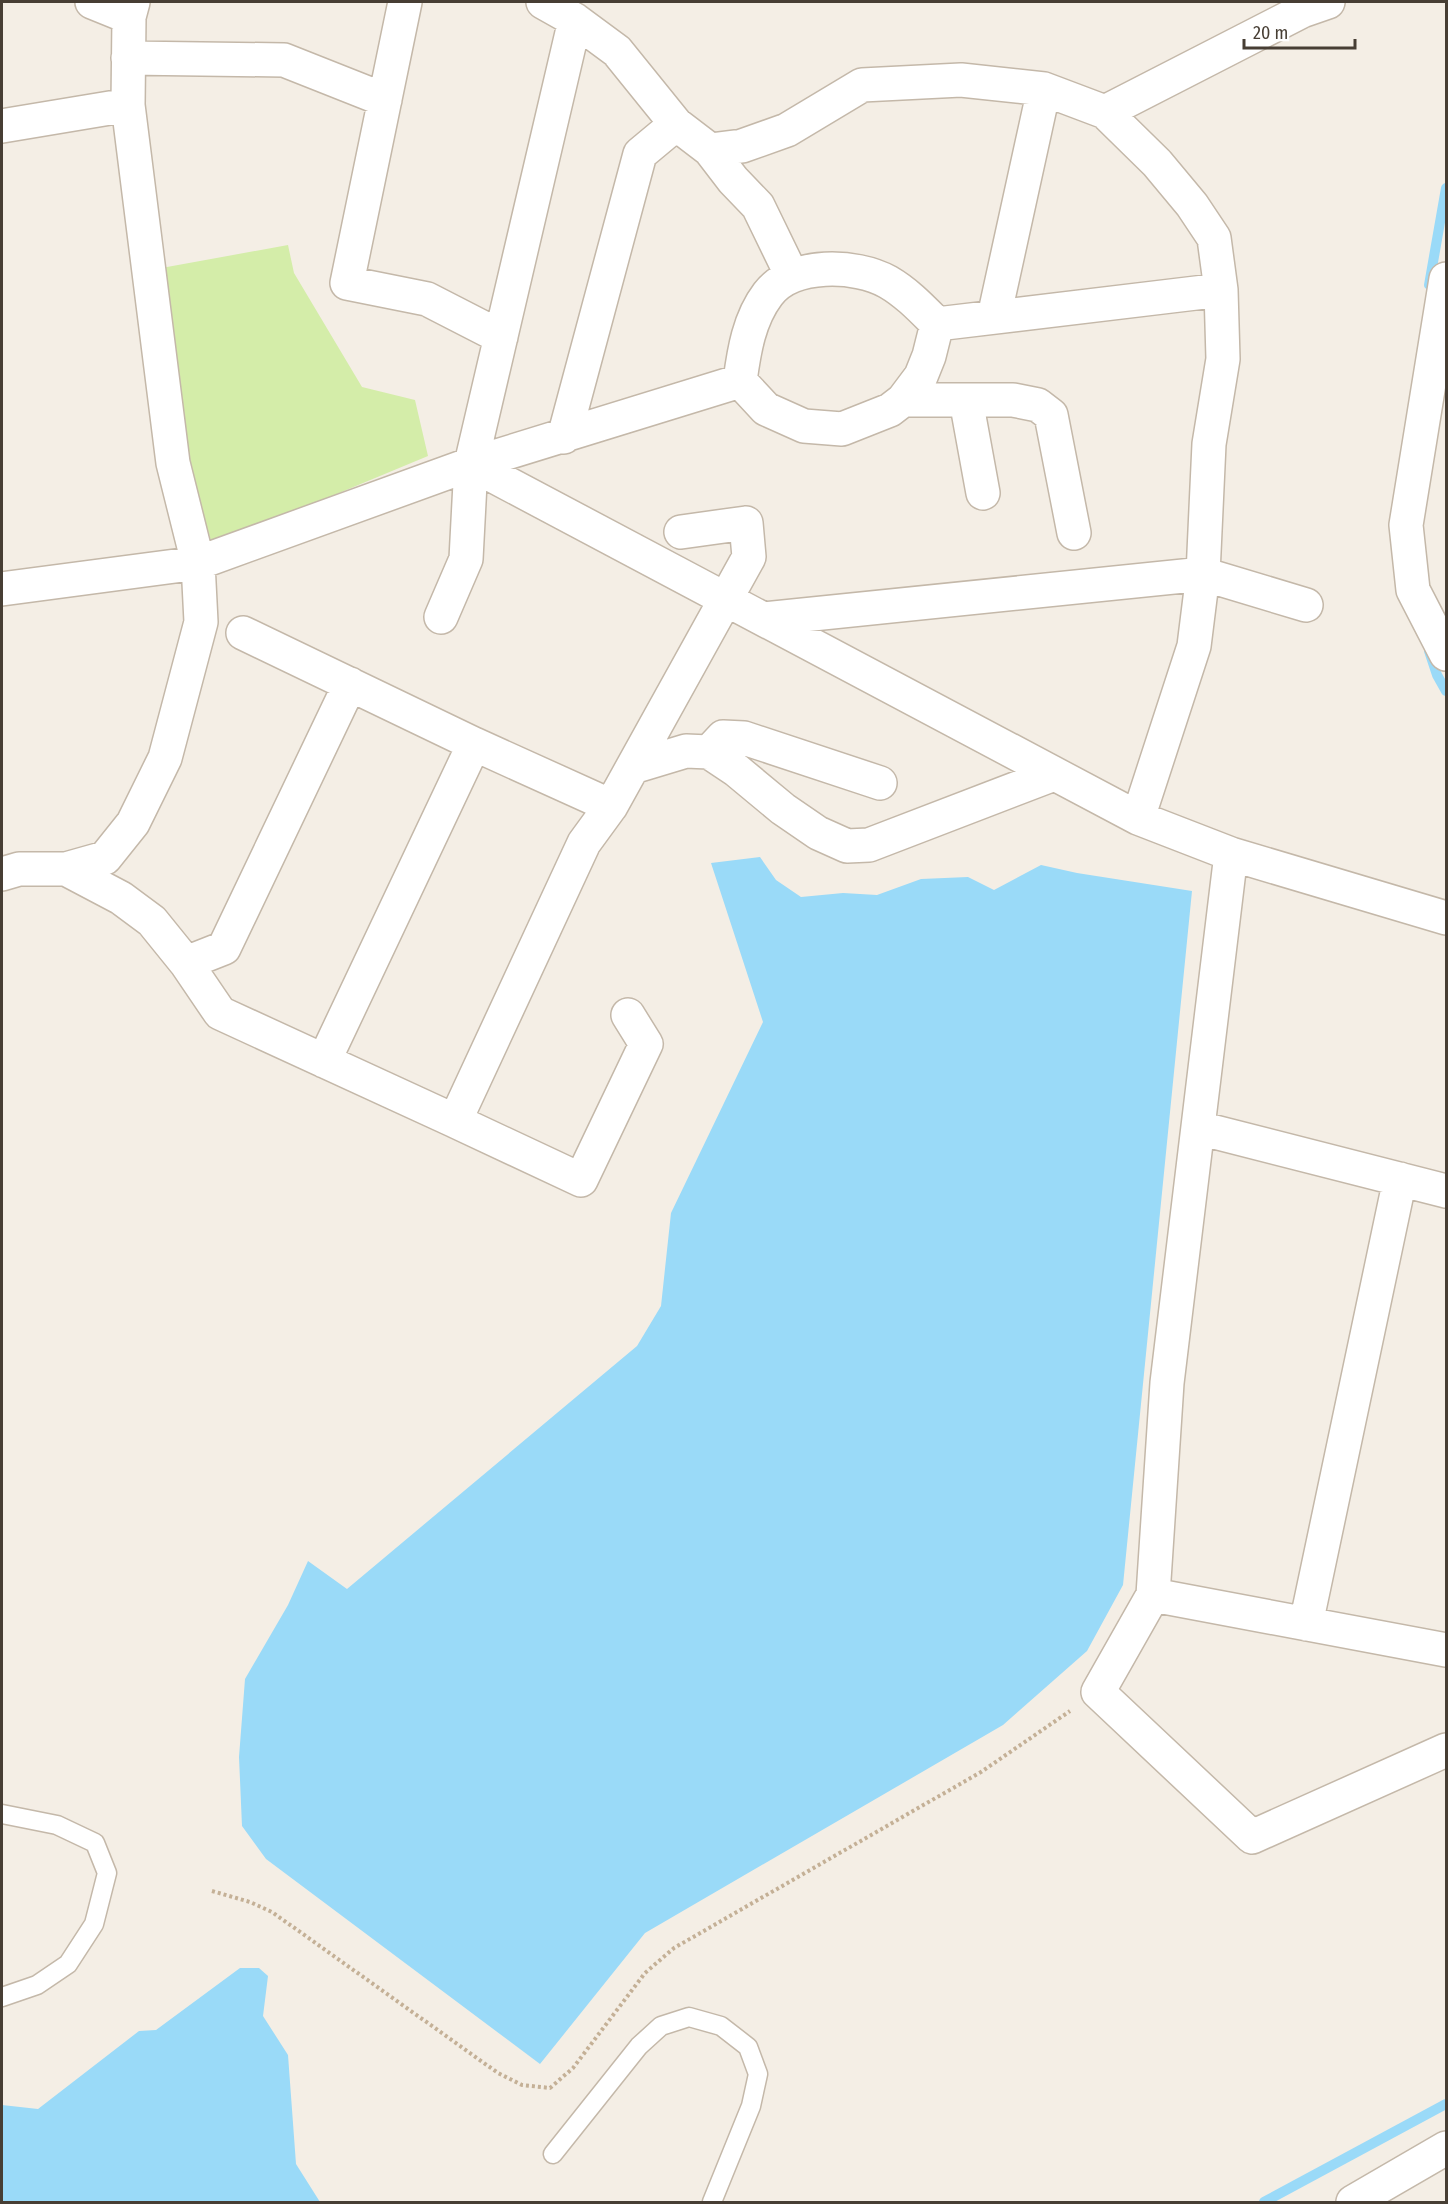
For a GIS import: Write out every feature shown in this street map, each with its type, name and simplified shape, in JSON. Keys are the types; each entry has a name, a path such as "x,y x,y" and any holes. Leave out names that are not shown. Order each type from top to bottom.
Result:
{"street":[{"path":"2,874 20,869 66,869 105,858 134,823 165,758 201,622 198,563 173,462 128,105 131,9 92,2"},
{"path":"405,2 347,283 427,299 501,337"},
{"path":"543,2 575,20 617,51 676,124 710,150 733,180 758,206 792,276"},
{"path":"1105,112 1302,11 1328,2"},
{"path":"441,617 466,559 471,464 575,20"},
{"path":"128,58 284,60 385,100"},
{"path":"710,150 742,146 788,130 862,85 961,80 1044,88 1105,112 1157,163 1192,205 1209,230 1214,238 1221,290 1223,359 1209,444 1203,574 1194,646 1138,818"},
{"path":"994,317 1044,88"},
{"path":"2,126 128,105"},
{"path":"564,437 640,154 676,124"},
{"path":"740,381 746,344 756,315 769,292 792,276 824,268 852,270 887,281 912,300 937,324"},
{"path":"1446,279 1406,525 1413,590 1446,654"},
{"path":"937,324 1221,290"},
{"path":"740,381 766,409 804,426 842,429 890,410 903,400 921,376 930,356 937,324"},
{"path":"2,589 198,563 471,464 740,381"},
{"path":"903,400 1013,400 1038,405 1051,415 1074,532"},
{"path":"966,400 983,493"},
{"path":"471,464 1138,818 1231,854 1446,918"},
{"path":"455,1121 584,843 611,806 748,557 746,523 681,532"},
{"path":"764,619 1203,574 1306,605"},
{"path":"243,633 474,744 611,806"},
{"path":"186,963 224,948 350,684"},
{"path":"709,753 723,737 744,738 880,783"},
{"path":"324,1061 474,744"},
{"path":"633,767 686,751 709,753 736,770 783,809 818,833 847,846 869,845 1054,774"},
{"path":"1231,854 1167,1383 1153,1594 1098,1692 1252,1837 1446,1750"},
{"path":"66,869 121,898 152,921 186,963 220,1013 580,1180 646,1044 628,1015"},
{"path":"1199,1128 1446,1191"},
{"path":"1306,1624 1400,1179"},
{"path":"1153,1594 1446,1650"},
{"path":"1353,2202 1446,2148"}],"lane":[{"path":"2,1814 57,1825 95,1843 107,1873 94,1924 68,1964 37,1985 2,1997"},
{"path":"553,2154 639,2046 661,2026 689,2017 721,2026 748,2047 758,2074 751,2106 712,2202"}],"path":[{"path":"212,1892 250,1902 272,1912 498,2073 522,2085 550,2088 573,2068 645,1973 674,1948 981,1772 1098,1692"}],"green space":[{"path":"288,245 294,273 362,387 415,400 428,456 279,518 211,541 187,462 156,269"}],"water":[{"path":"760,857 776,880 801,897 843,893 877,895 921,879 968,877 994,890 1041,865 1192,891 1123,1585 1087,1651 1003,1725 645,1933 540,2064 266,1859 242,1826 239,1757 245,1679 288,1605 308,1561 347,1589 637,1346 661,1306 671,1213 763,1022 711,863"},
{"path":"240,1968 259,1968 268,1976 263,2016 288,2055 296,2164 320,2202 2,2202 2,2105 38,2109 139,2031 156,2030"}],"waterway":[{"path":"1429,285 1446,188"},
{"path":"1429,651 1437,675 1446,691"},
{"path":"1264,2202 1446,2104"}]}
